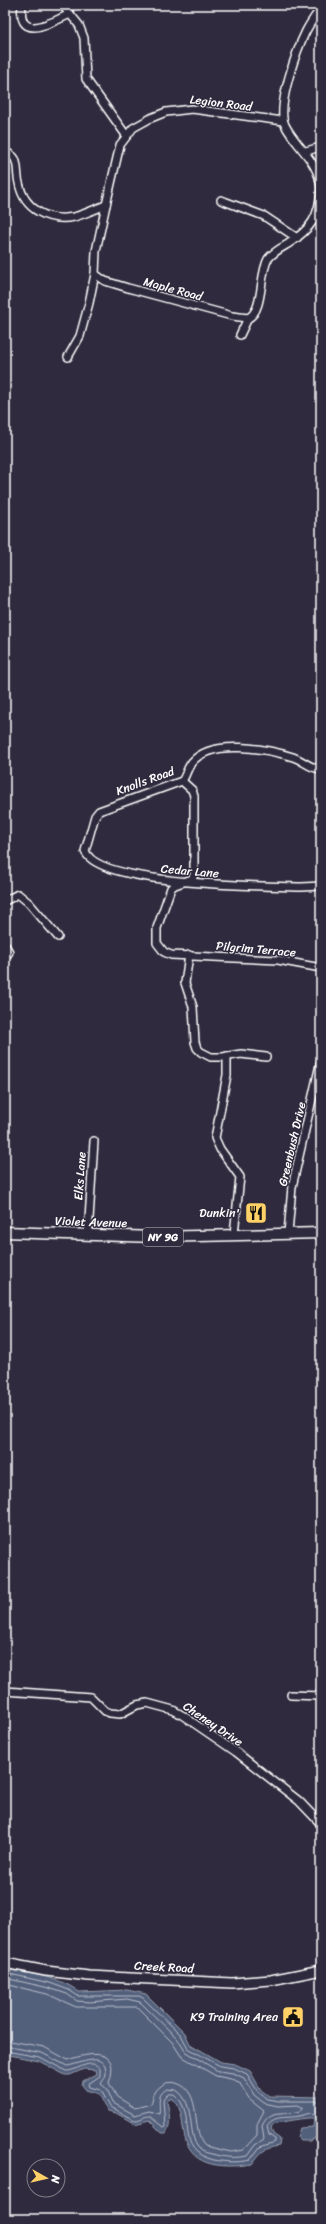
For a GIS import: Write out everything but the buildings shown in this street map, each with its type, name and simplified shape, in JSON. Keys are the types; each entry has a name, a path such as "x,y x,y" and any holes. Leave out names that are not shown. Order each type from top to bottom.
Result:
{"main road":[{"name":"Violet Avenue","path":"5,1232 155,1237 321,1233"}],"street":[{"path":"22,5 23,21 28,26 42,26 70,14"},
{"path":"62,5 78,25 84,38 86,78 126,135"},
{"path":"240,335 248,318 253,316 258,306 264,268 269,258 308,230 313,222 320,200 320,180 306,151 283,121 284,102 292,68 306,29 321,8"},
{"name":"Legion Road","path":"68,357 80,336 95,274 96,251 113,168 120,145 126,135 134,128 151,118 178,110 206,110 283,121"},
{"path":"306,151 321,147"},
{"path":"5,152 14,157 19,183 24,198 32,208 43,215 62,218 75,217 106,205"},
{"path":"221,200 264,216 297,238"},
{"name":"Maple Road","path":"95,274 105,281 128,288 232,316 248,318"},
{"name":"Knolls Road","path":"91,832 96,816 103,808 182,781 192,762 202,754 232,747 295,757 314,768 321,770"},
{"path":"180,883 192,879 194,875 194,796 192,790 182,781"},
{"name":"Cedar Lane","path":"91,832 85,851 86,855 95,862 124,871 180,883 302,887 321,886"},
{"name":"Pilgrim Terrace","path":"180,883 171,888 156,936 157,943 164,952 171,954 278,960 321,968"},
{"path":"5,901 18,894 29,903 58,937"},
{"path":"5,945 9,952 5,958"},
{"path":"189,955 185,983 193,1007 195,1042 197,1048 205,1055 216,1058 240,1054 266,1057"},
{"path":"227,1056 226,1075 215,1138 220,1149 240,1177 234,1234"},
{"name":"Greenbush Drive","path":"288,1233 292,1187 321,1060"},
{"name":"Elks Lane","path":"88,1235 94,1141"},
{"name":"Cheney Drive","path":"5,1691 91,1697 105,1711 115,1714 142,1703 173,1710 236,1752 299,1801 321,1824"},
{"path":"291,1695 321,1696"},
{"name":"Creek Road","path":"5,1963 46,1971 89,1976 232,1983 271,1980 321,1970"}],"water":[{"path":"5,1969 53,1979 62,1982 79,1992 127,1990 146,1994 185,2033 190,2044 221,2062 235,2064 250,2071 261,2090 269,2096 321,2097 321,2133 310,2141 301,2141 297,2137 300,2128 313,2127 314,2118 277,2123 273,2124 271,2128 273,2134 280,2139 279,2146 263,2151 252,2164 222,2166 203,2161 195,2156 189,2148 185,2138 179,2107 172,2098 167,2101 170,2117 168,2129 166,2133 162,2133 149,2120 135,2124 116,2113 108,2111 99,2094 86,2090 82,2085 83,2081 97,2074 96,2070 84,2069 70,2075 65,2075 39,2061 5,2054"}],"place":[{"name":"Dunkin'","path":"256,1213"},
{"name":"K9 Training Area","path":"293,2017"}]}
